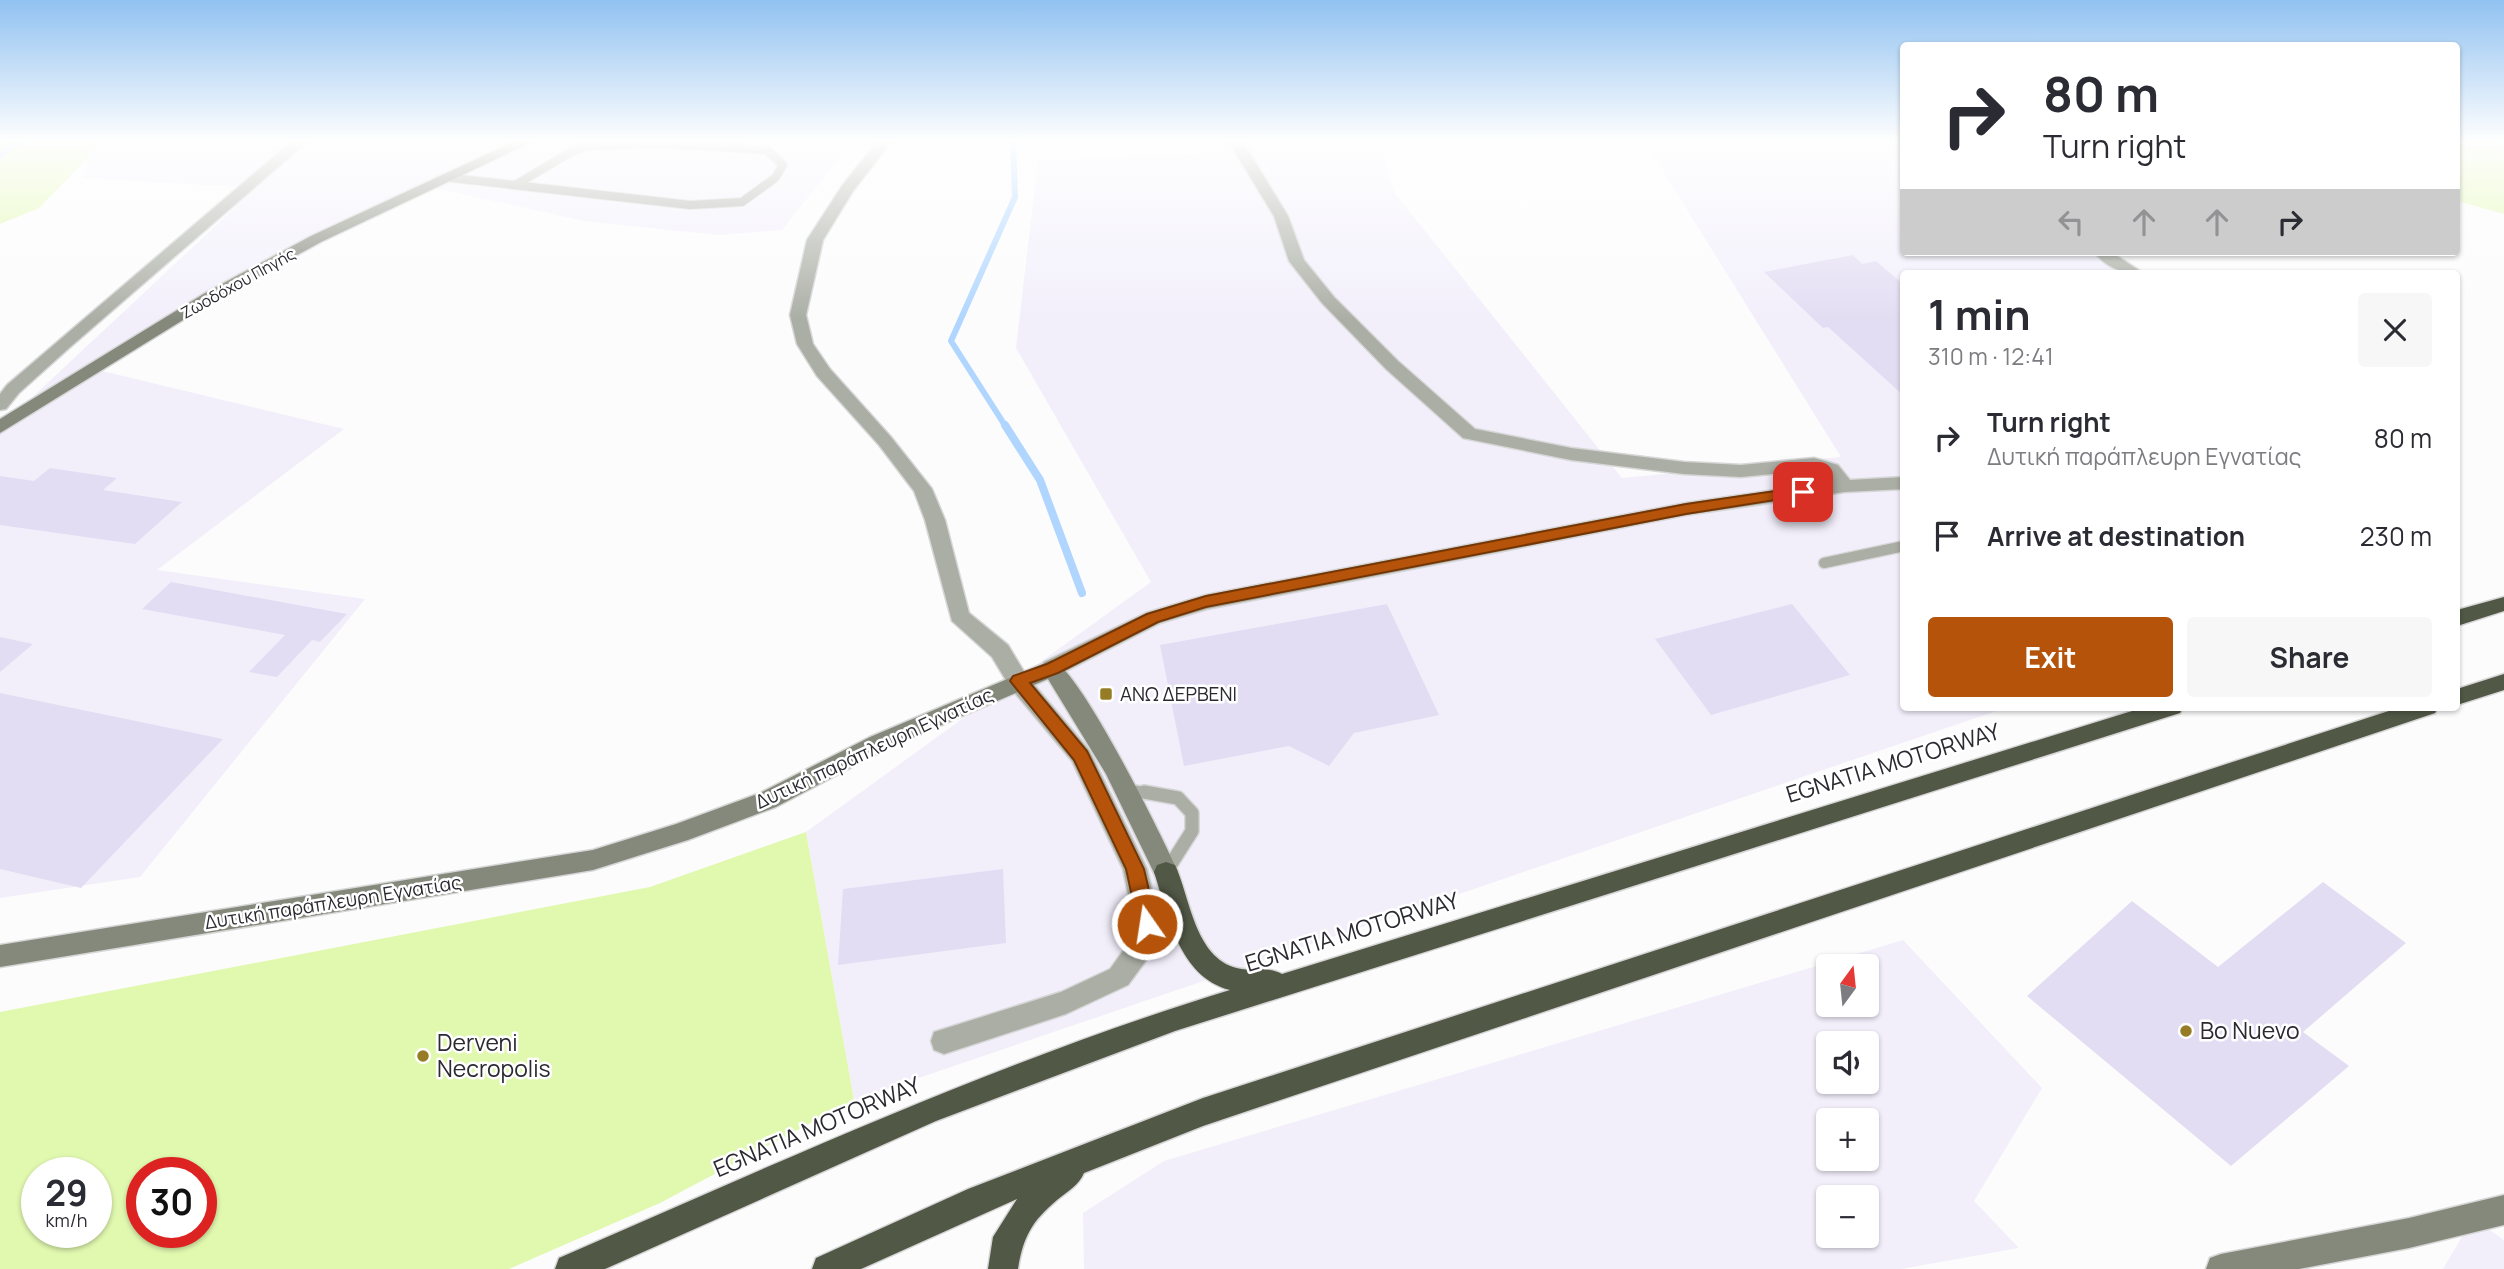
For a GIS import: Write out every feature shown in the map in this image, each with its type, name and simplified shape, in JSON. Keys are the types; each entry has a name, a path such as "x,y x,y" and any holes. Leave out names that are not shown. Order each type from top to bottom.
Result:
{"highway":[{"path":"2460,617 2504,604"},
{"path":"2460,696 2504,682"},
{"name":"EGNATIA MOTORWAY","path":"570,1269 930,1110 1175,1019 2159,711"},
{"path":"827,1269 968,1204 1203,1112 2415,711"},
{"path":"1166,872 1193,946 1204,963 1218,976 1265,982 1312,976"},
{"path":"1003,1269 1008,1237 1032,1201 1089,1156"}],"street":[{"path":"0,405 13,389 84,326 230,201"},
{"name":"Ζωοδόχου Πηγής","path":"0,427 211,296 316,239 400,201"},
{"path":"839,201 815,240 798,315 805,344 823,372 885,441 923,489 935,520 959,616 1000,651 1018,681 1081,756 1135,869 1147,924 1136,954 1119,977 1066,1002 944,1041"},
{"path":"1272,201 1281,216 1297,261 1328,300 1469,434 1571,454 1684,468 1741,471 1814,464 1831,469 1845,486"},
{"path":"2107,256 2129,270"},
{"name":"Δυτική παράπλευρη Εγνατίας","path":"0,956 593,860 680,833 768,800 878,743 1052,668 1153,618 1206,602 1686,509 1845,486 1900,483"},
{"path":"1052,668 1083,714 1147,826 1166,872"},
{"path":"2221,1269 2409,1233 2504,1210"}],"lane":[{"path":"659,201 690,205 743,201"},
{"path":"1824,564 1900,547"},
{"path":"1126,789 1178,799 1192,813 1192,831 1166,872"}],"shaded area":[{"path":"242,201 400,201 316,239 25,404"},
{"path":"495,201 805,201 782,230 718,235 584,221"},
{"path":"1033,201 1401,201 1622,478 1841,457 1682,201 1900,201 1900,256 2097,256 2114,270 1900,270 1900,711 1996,711 854,1100 806,832 1151,582 1016,348"},
{"path":"94,369 344,429 157,570 365,599 140,877 0,898 0,431"},
{"path":"1903,940 2042,1088 1974,1201 2019,1248 1901,1269 1084,1269 1083,1213 1164,1161 1816,966 1816,1017 1880,1017 1880,954 1856,954"},
{"path":"2473,1218 2504,1240 2504,1269 2443,1269"}],"green space":[{"path":"0,201 46,201 39,208 0,224"},
{"path":"2460,201 2504,201 2504,214 2460,202"},
{"name":"Derveni Necropolis","path":"806,832 854,1100 660,1203 509,1269 0,1269 0,1012 650,887"}],"building":[{"path":"1853,255 1862,264 1876,261 1900,282 1900,392 1828,327 1823,328 1764,272"},
{"path":"50,468 117,478 103,490 182,502 135,544 0,525 0,476 34,481"},
{"path":"171,582 347,614 320,642 312,640 277,677 249,672 285,635 142,609"},
{"path":"1387,604 1439,715 1354,733 1329,766 1289,746 1184,766 1160,645"},
{"path":"1792,604 1850,675 1711,715 1655,639"},
{"path":"0,637 33,644 0,672"},
{"path":"0,693 223,739 81,888 0,869"},
{"path":"1003,869 1006,943 838,965 843,889"},
{"name":"Bo Nuevo","path":"2323,882 2406,943 2303,1032 2349,1066 2231,1166 2027,996 2132,901 2218,967"}],"waterway":[{"path":"1006,427 951,341 1013,201"},
{"path":"1005,425 1040,480 1082,593"}],"place":[{"name":"ΑΝΩ ΔΕΡΒΕΝΙ","path":"1106,694"},
{"name":"Bo Nuevo","path":"2186,1031"},
{"name":"Derveni Necropolis","path":"423,1056"}],"route":[{"path":"1147,924 1135,869 1081,756 1018,681 1052,668 1153,618 1206,602 1686,509 1803,492"}]}
